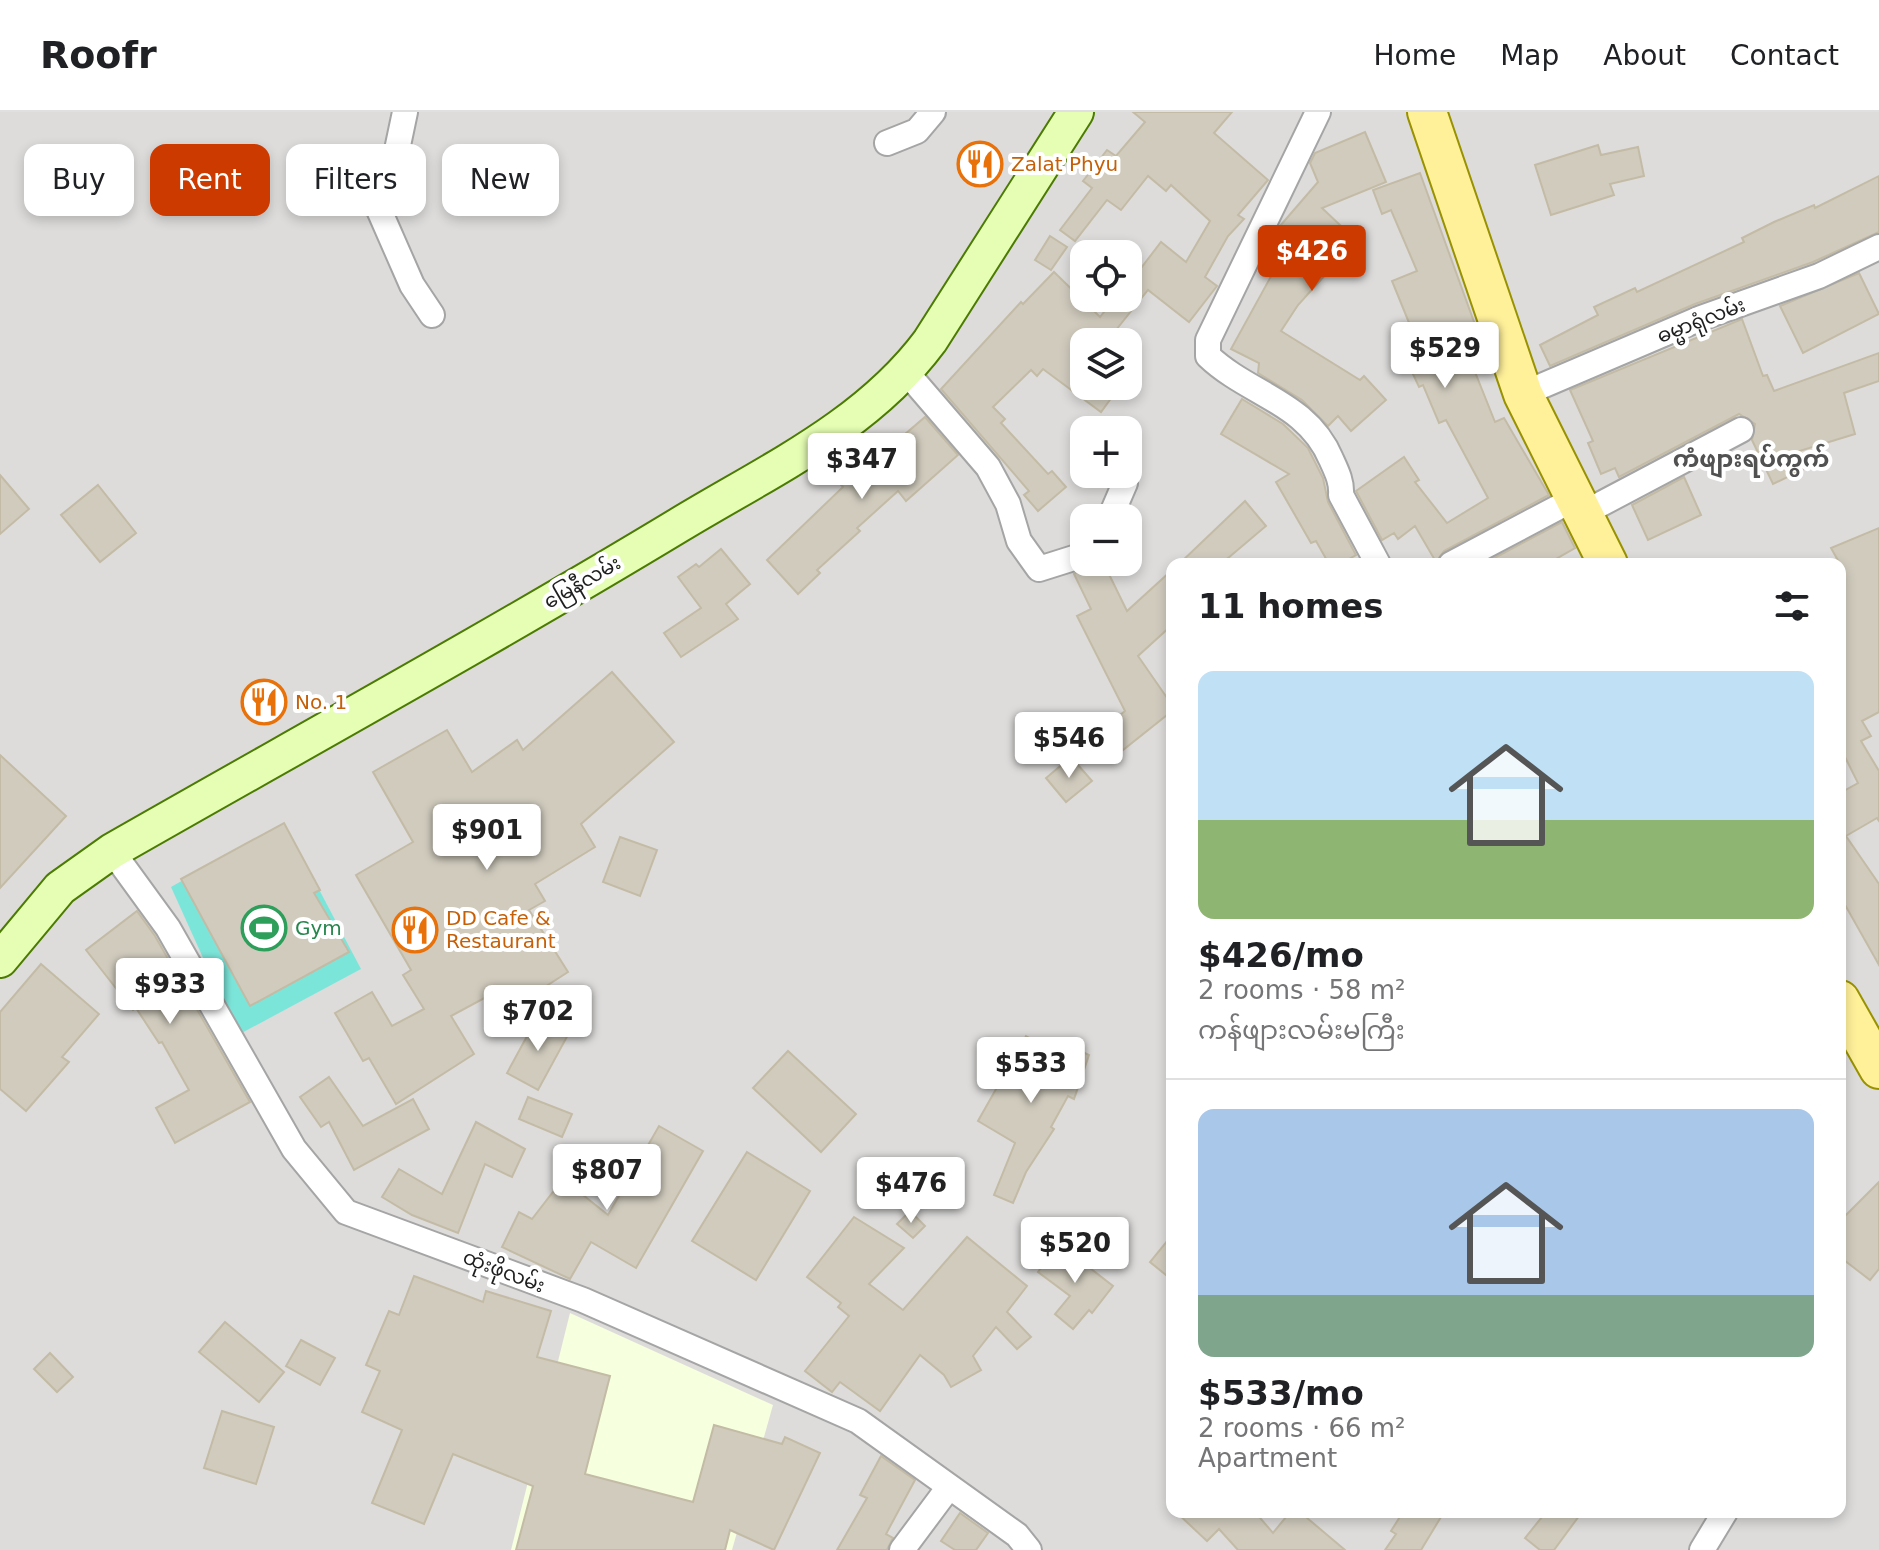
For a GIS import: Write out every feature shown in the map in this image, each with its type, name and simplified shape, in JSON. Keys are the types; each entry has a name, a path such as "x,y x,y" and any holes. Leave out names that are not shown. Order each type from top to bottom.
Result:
{"main road":[{"name":"မြေနီလမ်း","path":"0,960 60,888 112,851 608,568 859,416 907,373 1076,112"},
{"path":"1427,112 1523,394 1605,558"},
{"path":"1846,1011 1879,1069"}],"street":[{"path":"405,112 397,150 379,177 376,203 412,285 432,315"},
{"path":"887,143 917,131 933,112"},
{"path":"1318,112 1208,340 1208,356 1219,367 1289,406 1323,439 1342,484 1341,495 1375,558"},
{"name":"ဓမ္မာရုံလမ်း","path":"1523,394 1701,318 1819,276 1879,247"},
{"path":"907,373 988,467 1008,504 1019,541 1039,569 1070,559"},
{"path":"1464,558 1741,430"},
{"name":"ထုံးဖိုလမ်း","path":"112,851 168,928 294,1149 346,1212 583,1300 858,1421 1017,1535 1029,1550"},
{"path":"902,1550 949,1487"},
{"path":"1702,1550 1721,1518"}],"shaded area":[{"path":"0,112 1879,112 1879,1550 0,1550"},
{"name":"Gym","path":"284,823 361,969 238,1035 171,887"},
{"path":"570,1313 773,1405 732,1550 511,1550"}],"building":[{"path":"1133,112 1232,112 1214,133 1268,180 1238,215 1244,219 1228,236 1205,277 1217,286 1189,322 1148,290 1142,298 1142,267 1161,242 1186,262 1210,221 1171,185 1166,191 1148,176 1121,210 1107,200 1076,240 1060,230 1092,188 1083,181 1107,150 1116,156 1145,122"},
{"path":"1365,132 1386,182 1322,208 1340,225 1309,258 1326,274 1298,305 1281,331 1360,380 1364,376 1386,400 1351,431 1338,416 1328,426 1302,400 1258,373 1259,363 1231,349 1275,269 1270,264 1294,238 1280,226 1318,182 1310,163 1315,153"},
{"path":"1598,145 1601,155 1638,147 1644,176 1610,184 1614,195 1551,215 1535,165"},
{"path":"1420,173 1486,355 1471,362 1495,422 1504,418 1549,495 1444,551 1439,558 1434,558 1415,526 1398,539 1394,533 1382,540 1356,491 1404,457 1419,480 1415,482 1447,523 1488,498 1446,420 1439,423 1423,385 1419,387 1396,338 1412,330 1392,281 1417,271 1391,210 1382,214 1373,190"},
{"path":"1879,176 1879,232 1813,262 1695,304 1550,366 1540,345 1598,315 1594,307 1635,288 1637,292 1744,242 1742,238 1774,222 1814,205 1815,208"},
{"path":"1050,236 1067,247 1051,270 1035,260"},
{"path":"1054,272 1070,288 1070,312 1095,312 1100,317 1104,312 1130,312 1118,328 1070,328 1070,389 1043,369 1037,376 1031,370 993,407 1005,419 1001,423 1048,474 1052,471 1066,487 1038,511 1024,495 1029,491 941,389 1021,302 1023,304"},
{"path":"1859,273 1879,314 1803,353 1780,306"},
{"path":"1742,319 1763,376 1767,375 1774,391 1879,353 1879,381 1844,393 1855,434 1796,452 1804,469 1773,484 1752,440 1755,424 1739,414 1619,477 1615,468 1601,474 1588,443 1593,441 1570,390"},
{"path":"1242,399 1283,424 1308,448 1323,478 1328,502 1356,555 1351,558 1326,558 1316,541 1311,543 1276,482 1289,474 1221,434"},
{"path":"1085,400 1110,400 1101,412"},
{"path":"925,417 958,455 906,501 898,491 857,528 860,531 817,570 820,573 798,594 767,560 843,487 836,479 861,456 869,465"},
{"path":"0,475 29,509 0,534"},
{"path":"1684,477 1701,515 1648,540 1632,505"},
{"path":"98,485 136,533 100,562 61,515"},
{"path":"1245,501 1266,526 1228,558 1185,558"},
{"path":"1562,522 1575,548 1558,558 1494,558"},
{"path":"1879,528 1879,712 1862,721 1871,736 1861,741 1879,771 1879,821 1877,818 1846,836 1846,790 1858,783 1846,759 1846,558 1837,558 1831,548"},
{"path":"721,549 750,584 726,604 738,619 681,657 664,633 701,608 678,577 696,564 699,567"},
{"path":"1166,575 1166,630 1138,656 1166,696 1166,716 1123,750 1105,727 1125,711 1077,616 1091,609 1075,576 1110,576 1127,611"},
{"path":"612,672 674,742 581,824 595,847 535,884 545,901 529,910 568,972 512,1008 501,989 451,1016 474,1054 396,1104 369,1058 363,1061 335,1013 372,992 392,1026 424,1009 403,975 411,970 356,875 413,842 373,772 447,730 472,772 517,740 523,750"},
{"path":"0,755 66,816 0,888"},
{"path":"1071,757 1092,781 1066,802 1046,778"},
{"name":"Gym","path":"284,823 320,890 314,893 349,952 250,1006 181,879"},
{"path":"1846,836 1879,884 1879,965 1846,907"},
{"path":"620,837 657,850 640,896 603,882"},
{"path":"137,911 155,936 250,1102 175,1143 156,1108 189,1090 162,1042 159,1043 136,1008 133,1010 86,950"},
{"path":"41,964 99,1014 62,1057 69,1062 26,1111 0,1089 0,1012"},
{"path":"538,1016 569,1033 538,1090 507,1073"},
{"path":"1026,1036 1063,1057 1068,1045 1089,1055 1074,1099 1068,1096 1051,1127 1054,1129 1026,1172 1013,1203 994,1195 1015,1143 978,1121"},
{"path":"788,1051 856,1114 821,1152 753,1088"},
{"path":"329,1077 363,1126 413,1099 429,1129 354,1170 329,1122 321,1127 300,1097"},
{"path":"528,1097 572,1114 562,1137 519,1119"},
{"path":"476,1122 525,1149 512,1177 485,1164 458,1233 412,1215 382,1197 399,1169 442,1194"},
{"path":"659,1126 703,1151 636,1268 591,1242 570,1279 502,1247 519,1212 532,1219 563,1179 608,1215"},
{"path":"747,1152 810,1191 756,1280 692,1241"},
{"path":"1879,1182 1879,1269 1870,1280 1846,1262 1846,1215"},
{"path":"910,1211 925,1226 913,1238 897,1224"},
{"path":"854,1217 904,1248 869,1284 903,1310 967,1237 1027,1286 1007,1312 1031,1337 1017,1349 996,1327 973,1356 981,1370 951,1387 944,1375 920,1355 880,1411 840,1382 832,1392 805,1371 849,1316 838,1307 841,1303 807,1277"},
{"path":"1166,1242 1166,1275 1150,1262"},
{"path":"1059,1244 1113,1286 1092,1313 1089,1310 1073,1329 1055,1314 1070,1296 1038,1272"},
{"path":"414,1276 483,1302 486,1291 551,1311 537,1357 610,1376 585,1474 693,1502 714,1425 782,1444 785,1437 820,1453 774,1550 730,1530 725,1550 516,1550 533,1486 453,1454 424,1524 372,1503 402,1430 362,1412 380,1371 366,1365 389,1311 399,1315"},
{"path":"225,1322 284,1372 259,1402 199,1352"},
{"path":"301,1340 335,1358 320,1385 286,1366"},
{"path":"50,1353 73,1377 57,1392 34,1369"},
{"path":"222,1411 274,1427 256,1484 204,1468"},
{"path":"881,1456 915,1480 886,1534 893,1538 887,1550 837,1550 867,1498 860,1495"},
{"path":"960,1513 988,1533 976,1550 955,1550 941,1541"},
{"path":"1182,1518 1260,1518 1273,1533 1285,1518 1307,1518 1345,1550 1238,1550 1219,1529 1207,1541"},
{"path":"1399,1518 1440,1518 1421,1550 1385,1550 1396,1534 1391,1531"},
{"path":"1541,1518 1578,1518 1554,1550 1540,1550 1525,1538"}],"place":[{"name":"Zalat Phyu","path":"980,164"},
{"name":"No. 1","path":"264,702"},
{"name":"Gym","path":"264,928"},
{"name":"DD Cafe & Restaurant","path":"415,930"}],"district":[{"name":"ကံဖျားရပ်ကွက်","path":"1751,459"}]}
